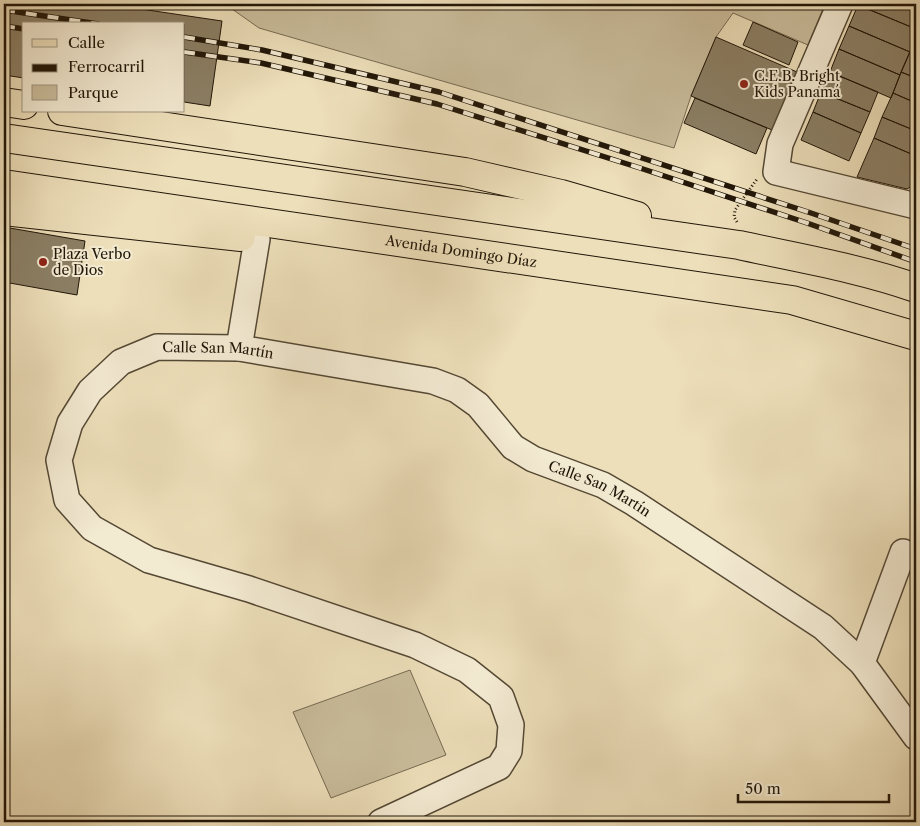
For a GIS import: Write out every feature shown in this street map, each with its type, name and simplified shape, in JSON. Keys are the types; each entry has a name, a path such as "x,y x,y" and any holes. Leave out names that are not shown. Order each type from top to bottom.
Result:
{"main road":[{"path":"4,102 22,106"},
{"path":"69,112 465,172 561,194 739,245"},
{"path":"4,138 739,245 831,264 916,288"},
{"name":"Avenida Domingo Díaz","path":"4,184 792,300 916,336"},
{"path":"4,211 483,265 645,279"}],"street":[{"path":"840,4 765,176 916,206"},
{"path":"239,348 257,239"},
{"name":"Calle San Martín","path":"381,822 499,767 509,751 511,725 501,697 467,670 415,645 249,588 149,560 92,528 67,500 59,460 70,423 90,391 121,362 157,347 239,348 433,381 457,390 478,405 514,447 534,459 603,485 634,503 822,627 862,662 916,737"},
{"path":"862,662 903,552"}],"path":[{"path":"735,210 765,176"}],"green space":[{"path":"225,4 825,4 808,45 733,13 716,37 691,96 674,148 259,28"},
{"path":"410,670 446,755 331,798 293,712"}],"building":[{"path":"4,4 107,4 222,21 210,106 185,102 185,22 22,22 22,78 4,75"},
{"path":"916,4 916,29 858,5"},
{"path":"858,5 916,29 916,37 910,52 849,26"},
{"path":"753,22 798,42 789,65 743,45"},
{"path":"849,26 910,52 900,75 839,49"},
{"name":"C.E.B. Bright Kids Panamá","path":"716,37 797,72 772,130 691,96"},
{"path":"839,49 900,75 891,98 830,72"},
{"path":"911,49 916,52 916,78 901,72"},
{"path":"830,72 878,92 870,112 821,92"},
{"path":"901,72 916,78 916,103 893,93"},
{"path":"821,92 870,112 861,133 813,112"},
{"path":"893,93 916,103 916,131 882,117"},
{"path":"695,98 767,128 756,154 684,123"},
{"path":"813,112 861,133 849,161 801,140"},
{"path":"882,117 916,131 916,156 874,138"},
{"path":"874,138 916,156 916,181 914,185 907,189 857,177"},
{"name":"Plaza Verbo de Dios","path":"4,227 85,241 77,295 4,282"}],"railway":[{"path":"4,10 85,22"},
{"path":"4,26 22,29"},
{"path":"185,37 262,50 439,92 916,249"},
{"path":"185,52 261,63 437,104 807,223 916,262"}],"place":[{"name":"C.E.B. Bright Kids Panamá","path":"744,84"},
{"name":"Plaza Verbo de Dios","path":"43,262"}]}
